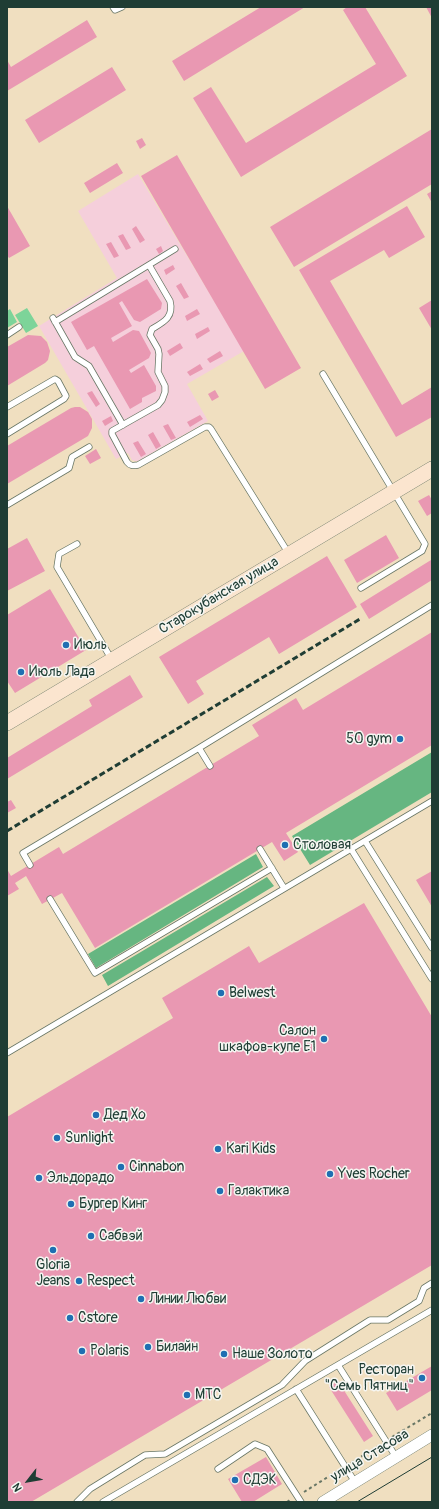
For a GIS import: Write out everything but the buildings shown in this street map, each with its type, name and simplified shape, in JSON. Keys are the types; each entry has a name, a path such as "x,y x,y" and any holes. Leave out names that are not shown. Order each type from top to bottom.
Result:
{"street":[{"name":"Старокубанская улица","path":"8,720 112,660 432,469"},
{"name":"улица Стасова","path":"323,1502 432,1435"}],"lane":[{"path":"113,7 115,10 122,7"},
{"path":"123,425 89,366 75,357 54,320 175,249"},
{"path":"149,265 172,307 166,321 152,329 150,335 158,349 158,372 165,386 165,392 158,405 112,431 112,434 127,462 134,466 205,427 209,427 289,555"},
{"path":"7,334 19,327"},
{"path":"323,374 425,544 422,551 361,588"},
{"path":"7,407 55,379 58,381 66,396 64,399 7,434"},
{"path":"7,505 69,468 72,457 88,447"},
{"path":"77,544 59,554 57,567 112,660"},
{"path":"30,865 23,853 199,748 432,605"},
{"path":"199,748 210,766"},
{"path":"7,1053 432,801"},
{"path":"365,841 432,948"},
{"path":"260,849 284,888"},
{"path":"351,849 432,980"},
{"path":"50,899 95,973 272,868"},
{"path":"77,1502 90,1489 145,1455 165,1454 282,1385 305,1361 370,1320 388,1320 419,1301 424,1288 432,1283"},
{"path":"103,1502 432,1310"},
{"path":"338,1365 396,1457"},
{"path":"296,1389 356,1482"},
{"path":"218,1469 255,1444 267,1449 301,1502"}],"path":[{"path":"287,1502 432,1413"}],"shaded area":[{"path":"138,174 244,351 187,384 208,421 138,461 135,461 132,460 128,453 116,459 39,326 117,278 78,211"}],"green space":[{"path":"27,308 38,326 26,333 15,315"},
{"path":"10,309 17,322 7,328 7,311"},
{"path":"432,752 432,792 310,865 292,836"},
{"path":"256,854 263,867 96,968 88,954"},
{"path":"267,877 274,886 108,986 102,975"}],"tram line":[{"path":"357,1502 432,1457"}],"railway":[{"path":"7,831 360,619"}],"place":[{"name":"Июль","path":"66,645"},
{"name":"Июль Лада","path":"21,672"},
{"name":"50 gym","path":"400,739"},
{"name":"Столовая","path":"285,845"},
{"name":"Belwest","path":"221,993"},
{"name":"Салон шкафов-купе Е1","path":"324,1039"},
{"name":"Дед Хо","path":"96,1115"},
{"name":"Sunlight","path":"57,1138"},
{"name":"Kari Kids","path":"218,1149"},
{"name":"Cinnabon","path":"121,1167"},
{"name":"Yves Rocher","path":"330,1174"},
{"name":"Эльдорадо","path":"39,1178"},
{"name":"Галактика","path":"220,1191"},
{"name":"Бургер Кинг","path":"71,1204"},
{"name":"Сабвэй","path":"91,1236"},
{"name":"Gloria Jeans","path":"53,1250"},
{"name":"Respect","path":"79,1281"},
{"name":"Линии Любви","path":"141,1299"},
{"name":"Cstore","path":"70,1318"},
{"name":"Билайн","path":"148,1347"},
{"name":"Polaris","path":"82,1351"},
{"name":"Наше Золото","path":"224,1354"},
{"name":"Ресторан \"Семь Пятниц\"","path":"422,1378"},
{"name":"МТС","path":"187,1395"},
{"name":"СДЭК","path":"235,1480"}]}
